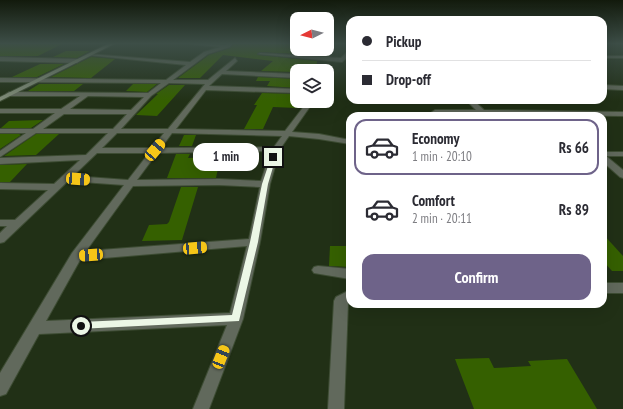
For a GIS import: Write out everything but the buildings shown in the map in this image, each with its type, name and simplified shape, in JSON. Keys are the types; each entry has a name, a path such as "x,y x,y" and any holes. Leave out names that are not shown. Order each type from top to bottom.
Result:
{"main road":[{"path":"0,99 35,80 76,62"}],"street":[{"path":"169,62 191,64"},
{"path":"0,239 95,151 149,95 194,62"},
{"path":"0,388 76,256 155,150 207,85 233,62"},
{"path":"221,72 290,76"},
{"path":"0,80 167,82 290,91"},
{"path":"607,87 623,88"},
{"path":"8,94 149,95"},
{"path":"0,155 33,131 64,112 86,95"},
{"path":"473,104 482,112"},
{"path":"201,409 236,319 254,242 265,184 276,149 306,108"},
{"path":"0,111 133,112"},
{"path":"435,112 482,112"},
{"path":"607,114 623,114"},
{"path":"0,131 171,130 287,133 323,136 346,141"},
{"path":"95,151 276,149"},
{"path":"607,154 623,154"},
{"path":"0,161 87,158"},
{"path":"607,161 623,175"},
{"path":"65,178 131,183 219,182 265,184"},
{"path":"0,186 56,187"},
{"path":"0,223 16,223"},
{"path":"76,256 254,242"},
{"path":"318,270 346,274"},
{"path":"607,288 623,288"},
{"path":"336,409 341,301 346,298"},
{"path":"35,328 236,319"}],"route":[{"path":"81,326 236,319 254,242 265,184 273,157"}]}
